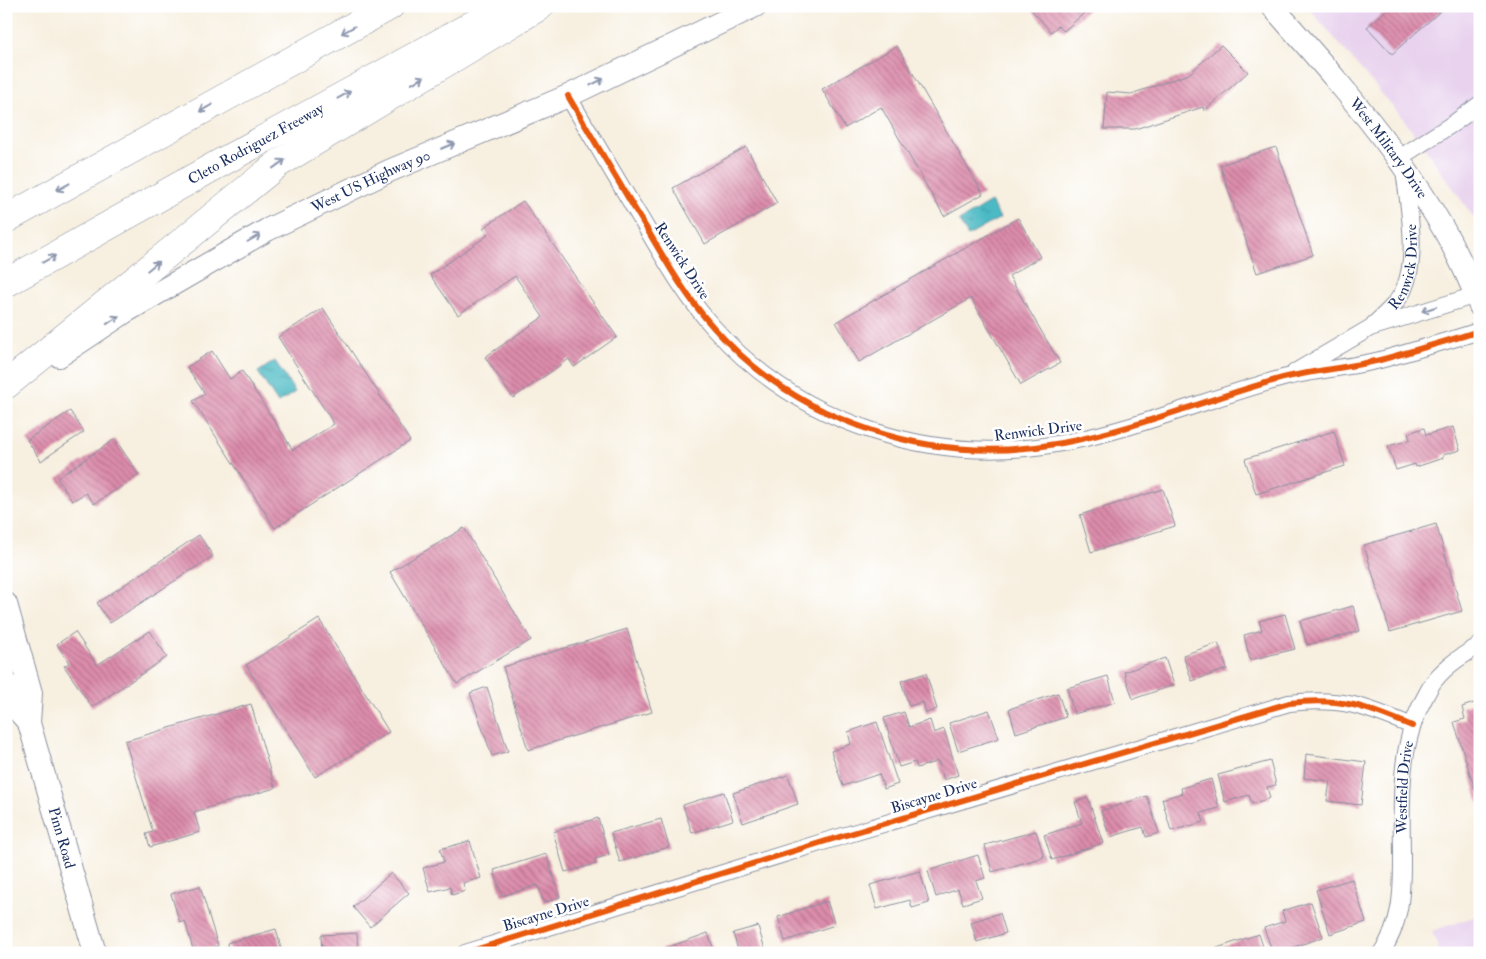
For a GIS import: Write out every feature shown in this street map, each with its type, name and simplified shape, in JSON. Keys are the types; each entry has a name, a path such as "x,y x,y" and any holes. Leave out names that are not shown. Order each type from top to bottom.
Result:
{"highway":[{"path":"6,219 390,6"},
{"name":"Cleto Rodriguez Freeway","path":"6,283 507,6"},
{"path":"6,386 280,163 540,6"}],"main road":[{"name":"West US Highway 90","path":"6,392 125,312 268,230 389,172 568,96 755,6"},
{"name":"West Military Drive","path":"1272,6 1381,134 1431,209 1451,244 1478,300"},
{"name":"Pinn Road","path":"6,604 31,693 28,723 95,953"},
{"name":"Pinn Road","path":"6,684 12,704 28,723"}],"street":[{"name":"Renwick Drive","path":"568,96 690,300 714,329 742,356 787,390 819,409 888,437 925,445 981,450 1022,449 1061,444 1102,434 1284,378 1378,360 1480,331"},
{"path":"1401,163 1480,104"},
{"name":"Renwick Drive","path":"1284,378 1370,328 1396,302 1404,289 1411,267 1411,234 1401,163"},
{"name":"Renwick Drive","path":"1370,328 1478,300"},
{"name":"Westfield Drive","path":"1381,953 1391,939 1402,893 1402,790 1405,754 1412,726 1434,680 1456,659 1480,645"},
{"name":"Biscayne Drive","path":"465,953 826,841 1290,703 1314,700 1340,701 1384,714 1412,726"}],"shaded area":[{"path":"1307,6 1480,6 1480,226 1405,121"},
{"path":"1480,915 1480,953 1440,953 1432,931"}],"water":[{"path":"991,202 1000,218 968,236 959,221"},
{"path":"275,361 295,392 278,403 258,372"}],"building":[{"path":"1028,6 1092,6 1064,31 1058,26 1051,32"},
{"path":"1391,6 1446,6 1392,54 1367,27"},
{"path":"1221,45 1248,72 1204,111 1203,107 1135,129 1104,129 1107,92 1131,94 1189,74"},
{"path":"897,46 983,194 944,216 881,107 845,128 822,89"},
{"path":"746,147 777,203 705,244 673,188"},
{"path":"1276,147 1313,255 1257,273 1220,165"},
{"path":"523,201 617,337 574,367 569,359 513,398 485,357 543,317 515,276 458,315 430,275 488,235 483,228"},
{"path":"1018,218 1040,257 1009,276 1060,363 1021,385 971,298 859,362 836,322"},
{"path":"323,308 410,441 275,528 193,401 205,394 187,367 212,351 230,379 242,371 293,450 334,424 278,337"},
{"path":"70,411 84,432 41,461 27,440"},
{"path":"1453,427 1460,450 1416,467 1415,464 1396,470 1388,446 1410,440 1408,433 1424,428 1426,435"},
{"path":"1334,431 1345,466 1256,494 1245,459"},
{"path":"115,439 139,475 94,504 86,493 72,501 57,478"},
{"path":"1163,489 1175,526 1091,552 1080,515"},
{"path":"1436,524 1462,611 1390,632 1364,545"},
{"path":"464,528 531,640 457,684 390,572"},
{"path":"199,535 213,556 110,623 97,603"},
{"path":"1353,606 1360,631 1307,645 1300,621"},
{"path":"1285,614 1295,649 1250,660 1244,635 1262,630 1259,621"},
{"path":"319,619 389,732 315,777 246,665"},
{"path":"627,629 652,712 528,750 503,667"},
{"path":"150,631 167,657 92,707 64,666 69,663 57,644 75,632 97,665"},
{"path":"1218,643 1227,669 1192,681 1183,655"},
{"path":"1165,658 1174,685 1133,699 1124,672"},
{"path":"926,673 937,709 926,713 923,702 909,706 901,681"},
{"path":"1108,676 1115,702 1074,714 1067,688"},
{"path":"487,687 508,751 492,756 470,693"},
{"path":"1058,693 1066,717 1016,733 1009,709"},
{"path":"1480,701 1479,803 1454,722 1465,719 1462,707"},
{"path":"251,704 275,788 194,812 200,832 150,847 146,834 153,832 125,741"},
{"path":"989,710 999,738 958,751 949,723"},
{"path":"904,712 909,727 930,720 934,733 944,729 958,775 944,780 938,761 917,768 915,762 899,767 884,718"},
{"path":"877,722 898,784 884,789 879,774 843,786 831,751 851,744 848,732"},
{"path":"1306,754 1366,762 1361,805 1327,801 1330,781 1304,778"},
{"path":"1270,761 1276,785 1267,787 1270,798 1252,804 1249,795 1225,802 1218,775"},
{"path":"788,775 798,804 743,823 733,793"},
{"path":"1211,779 1219,808 1201,813 1204,822 1171,831 1162,799 1182,793 1181,788"},
{"path":"724,792 733,820 692,833 683,805"},
{"path":"1147,796 1159,833 1146,837 1143,827 1110,837 1101,811"},
{"path":"1088,798 1103,843 1052,860 1044,835 1082,823 1075,802"},
{"path":"598,818 609,855 595,859 596,864 565,872 553,832"},
{"path":"661,819 669,847 620,862 611,833"},
{"path":"1036,831 1044,857 992,872 985,845"},
{"path":"470,841 481,878 463,883 465,891 452,895 450,887 430,892 423,868 444,862 440,849"},
{"path":"546,854 560,897 544,903 538,885 502,896 494,870"},
{"path":"978,855 985,878 976,881 982,898 963,904 958,889 936,897 928,871"},
{"path":"920,871 929,903 912,908 910,900 877,909 870,885"},
{"path":"391,873 409,893 370,927 353,907"},
{"path":"1352,879 1366,922 1330,934 1316,890"},
{"path":"200,886 218,946 194,953 185,921 180,923 171,894"},
{"path":"827,901 835,925 785,941 778,917"},
{"path":"1311,902 1323,937 1273,953 1264,928 1285,921 1282,911"},
{"path":"1000,913 1006,933 977,942 971,922"},
{"path":"758,926 766,953 739,953 733,933"},
{"path":"276,929 282,952 230,953 227,943"},
{"path":"357,933 358,953 322,953 321,935"},
{"path":"708,933 715,953 661,953 660,950"},
{"path":"1259,934 1265,953 1205,952"}],"cycle path":[{"path":"568,96 674,275 714,328 748,362 787,390 828,413 873,431 919,443 966,449 1014,449 1062,443 1118,430 1283,378 1380,360 1480,331"},
{"path":"465,953 826,841 1289,703 1307,701 1338,702 1366,708 1412,726"}]}
